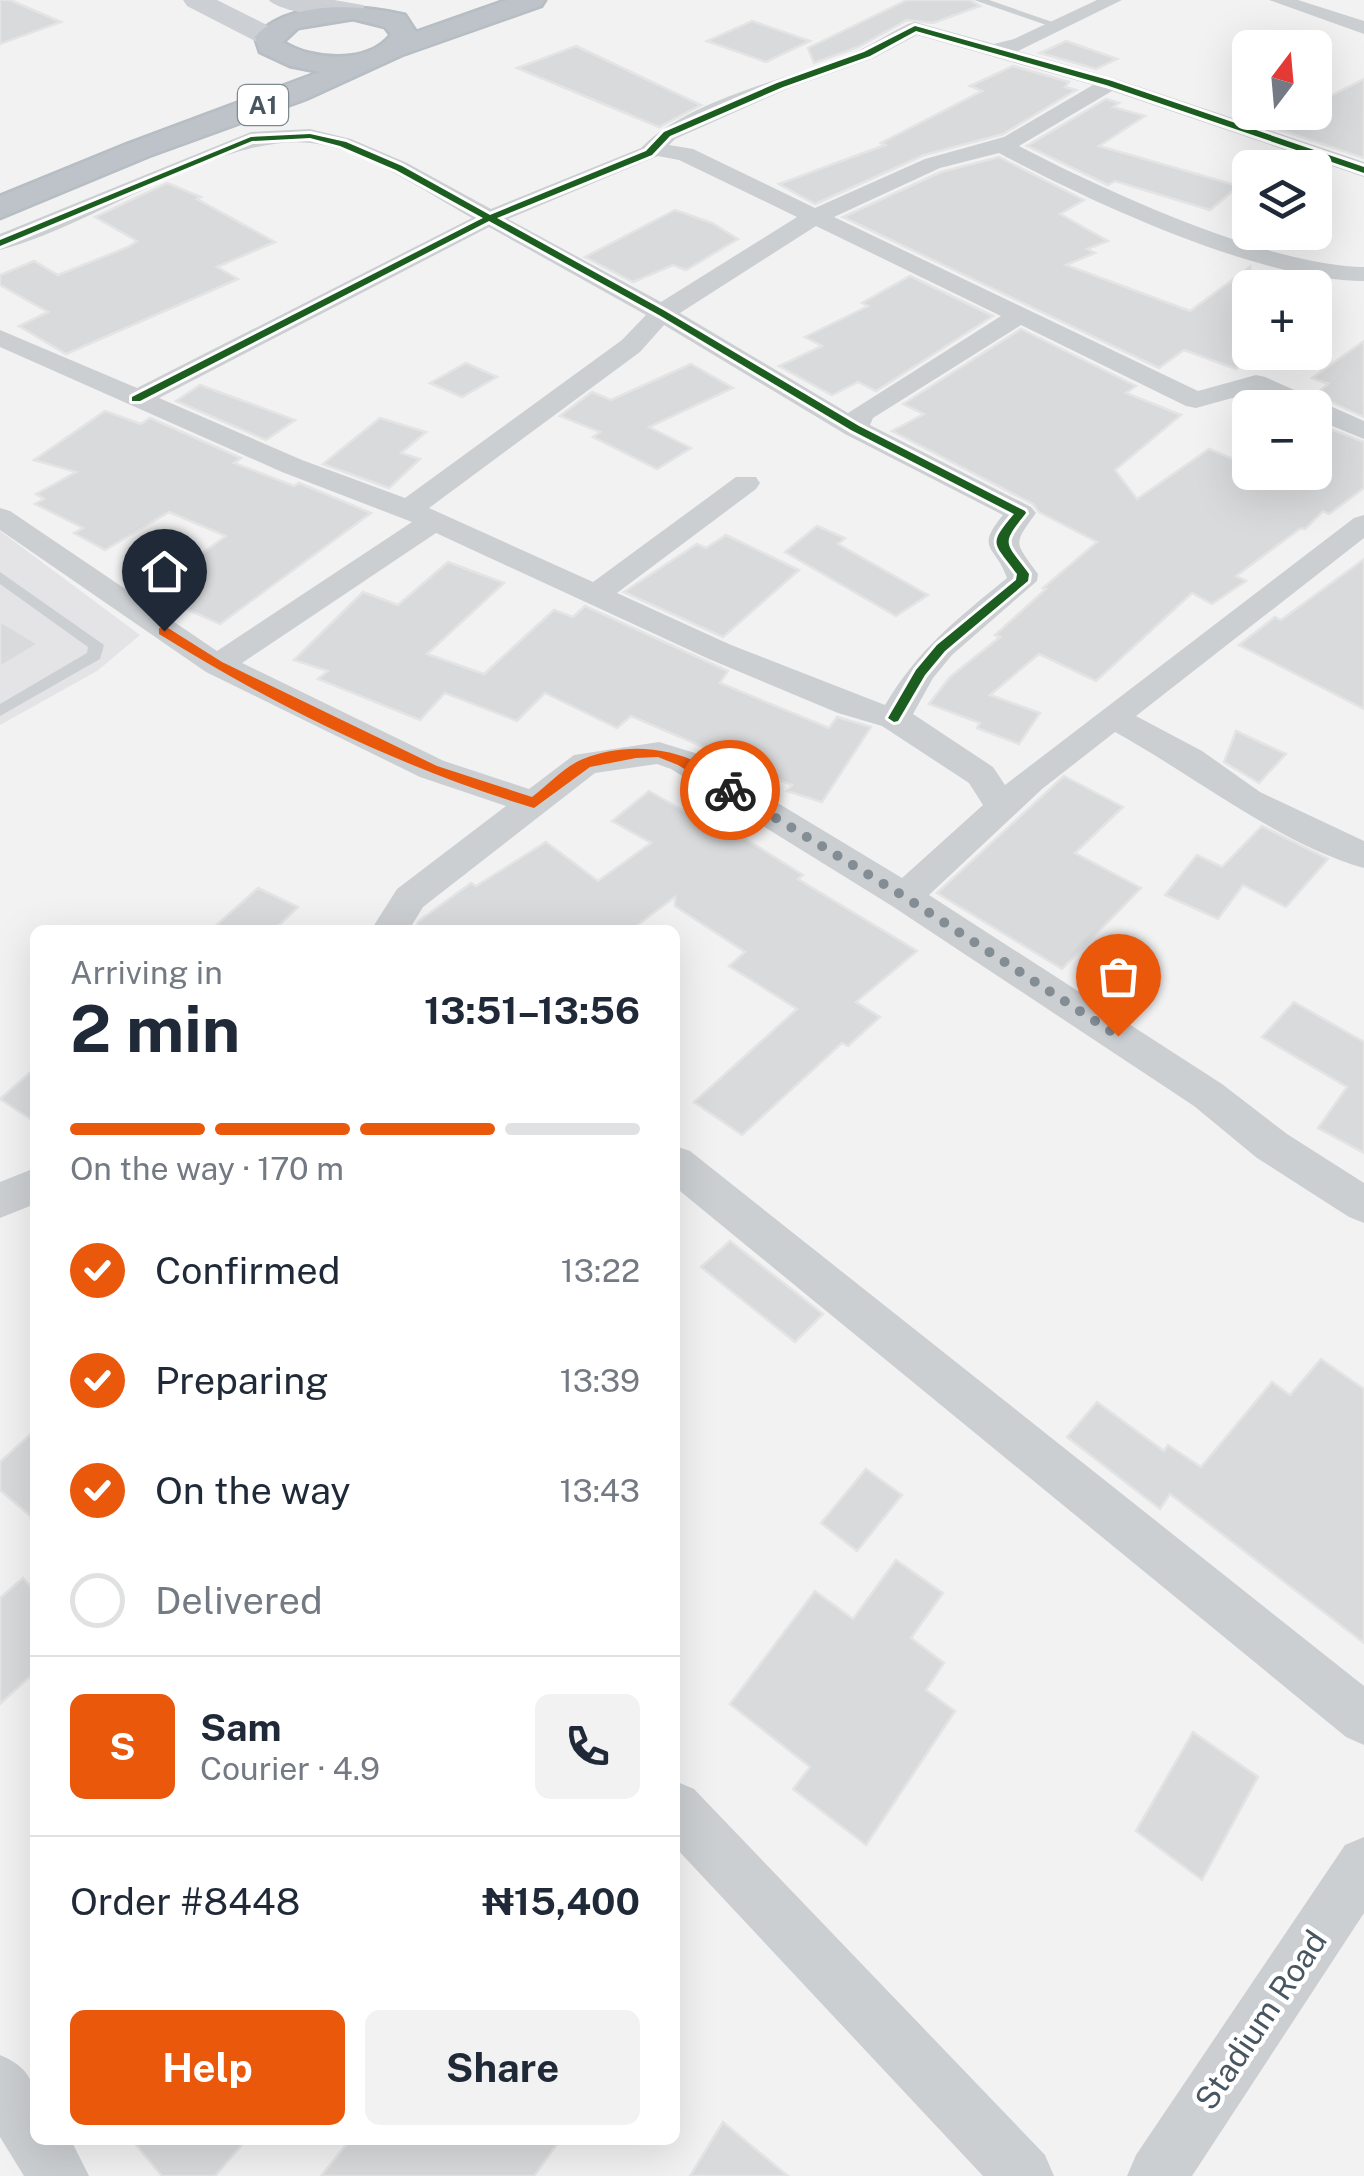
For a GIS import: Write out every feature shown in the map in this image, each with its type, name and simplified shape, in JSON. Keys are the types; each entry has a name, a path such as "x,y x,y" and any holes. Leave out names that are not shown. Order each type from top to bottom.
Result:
{"highway":[{"path":"360,12 383,16 402,28 405,35 390,52 365,60 317,64 295,61 270,42 276,28 309,15 360,12 412,15 494,0"},
{"name":"A1","path":"0,208 138,150 532,0"},
{"name":"A1","path":"138,150 256,84 268,70 270,42"}],"street":[{"path":"196,0 270,42"},
{"path":"282,0 360,12"},
{"path":"995,50 1021,44 1112,0"},
{"path":"1279,0 1364,28"},
{"path":"136,399 487,220 655,149 668,134 780,85 867,54 915,28 1109,84 1364,170"},
{"path":"218,664 420,515 631,346 662,312 774,238 850,197 949,159 1002,146 1100,93 1109,84"},
{"path":"0,243 251,138 310,136 370,153 662,312 823,410 858,421 1021,514 1002,536 1002,544 1023,574 1022,581 942,648 920,672 894,718"},
{"path":"1002,146 1044,169 1159,219 1312,271 1364,274"},
{"path":"655,149 685,154 1196,400 1256,383 1272,390"},
{"path":"858,421 1020,315"},
{"path":"0,338 292,466 420,515 594,596 850,706 894,718 981,775 1001,807"},
{"path":"1332,417 1364,431"},
{"path":"594,596 746,483"},
{"path":"0,517 218,664 432,769 534,803"},
{"path":"905,897 1030,781 1364,524"},
{"path":"1113,717 1190,759 1248,800 1364,856"},
{"path":"391,925 410,898 586,763 659,752 683,762 905,897 1208,1095 1272,1146 1364,1204"},
{"path":"981,775 1030,781"},
{"path":"680,1167 1364,1719"},
{"path":"0,1200 30,1187"},
{"path":"680,1813 1024,2176"},
{"name":"Stadium Road","path":"1157,2176 1364,1864"},
{"path":"0,2084 30,2130"},
{"path":"40,2145 59,2176"}],"lane":[{"path":"980,0 1056,25"},
{"path":"0,577 96,645 94,655 80,665 0,711"}],"shaded area":[{"path":"0,531 140,635 97,671 0,725"}],"building":[{"path":"0,0 10,0 61,22 0,44"},
{"path":"907,0 970,0 980,6 933,23 907,20 858,47 814,63 808,48"},
{"path":"752,21 810,41 766,62 707,41"},
{"path":"1066,41 1117,59 1096,69 1040,53"},
{"path":"576,46 701,105 659,127 517,68"},
{"path":"1013,66 1069,82 1065,87 1076,90 1003,134 924,155 815,204 779,184 885,145 881,143 982,91 970,86"},
{"path":"1364,79 1364,158 1281,130 1332,130 1332,95"},
{"path":"1106,99 1119,103 1113,107 1145,116 1099,146 1232,184 1232,192 1210,210 1115,181 1108,185 1027,146"},
{"path":"999,157 1084,200 1060,214 1108,241 1087,249 1095,253 1066,265 1190,311 1232,280 1232,368 1184,350 1159,368 843,217 941,172"},
{"path":"167,183 201,197 197,199 275,242 217,267 238,279 66,354 19,326 48,312 0,285 0,275 34,261 58,275 128,247 137,241 95,217"},
{"path":"675,210 712,223 738,239 686,270 673,265 633,282 585,257"},
{"path":"910,276 993,316 876,391 858,382 832,395 779,366 822,346 805,337 868,306 862,303"},
{"path":"1021,329 1136,386 1126,393 1181,415 1115,470 1137,499 1209,449 1232,459 1232,490 1332,490 1332,430 1364,442 1364,488 1329,514 1323,511 1305,529 1301,528 1236,576 1246,581 1212,604 1192,593 1096,681 1039,654 990,695 1040,713 1019,744 977,728 980,723 929,704 950,677 1000,637 995,635 1097,542 892,431 924,414 903,404"},
{"path":"1364,341 1364,417 1332,403 1332,390 1321,390 1328,384 1312,378 1323,370 1332,370 1332,364"},
{"path":"466,363 497,377 462,397 430,383"},
{"path":"691,364 733,388 649,427 691,448 657,469 593,437 600,432 560,416 592,392 611,400"},
{"path":"200,385 295,420 266,440 176,401"},
{"path":"105,411 141,424 150,418 241,458 234,463 294,486 299,483 371,513 220,624 148,592 226,536 169,512 105,550 74,533 83,528 35,504 44,499 36,494 76,472 34,460"},
{"path":"380,418 426,432 401,453 420,459 389,488 323,464"},
{"path":"817,526 845,538 838,544 928,595 896,616 785,552"},
{"path":"726,535 799,570 723,637 624,592 697,544 706,548"},
{"path":"1364,559 1364,709 1239,645 1275,617 1281,620"},
{"path":"448,562 504,583 427,654 484,674 554,610 573,617 585,606 728,671 720,683 829,728 837,717 871,727 822,802 787,791 792,785 631,716 617,728 545,693 517,721 445,693 420,720 318,679 328,671 294,660 363,592 398,605"},
{"path":"0,621 38,644 0,667"},
{"path":"1236,731 1286,754 1259,783 1224,762"},
{"path":"1064,776 1123,807 1075,853 1141,888 1062,969 937,893"},
{"path":"649,791 690,814 698,809 803,875 798,879 917,951 856,1002 880,1017 848,1046 842,1043 742,1135 694,1102 797,1009 729,966 745,952 675,906 675,897 638,925 416,925 471,883 476,886 546,842 598,881 651,843 612,821"},
{"path":"1262,826 1328,859 1286,907 1243,885 1218,919 1165,895 1197,855 1222,867"},
{"path":"258,888 298,907 279,925 217,925"},
{"path":"1294,1002 1364,1042 1364,1153 1318,1128 1347,1087 1262,1037"},
{"path":"30,1072 30,1119 0,1099"},
{"path":"730,1241 823,1314 795,1342 701,1267"},
{"path":"1321,1359 1364,1389 1364,1643 1170,1494 1160,1509 1067,1437 1097,1402 1164,1451 1168,1445 1201,1467 1272,1382 1290,1395"},
{"path":"30,1435 30,1516 0,1490 0,1462"},
{"path":"866,1469 902,1495 857,1551 821,1523"},
{"path":"896,1560 943,1593 911,1638 944,1663 926,1690 955,1711 866,1845 793,1789 810,1767 730,1704 815,1591 853,1619"},
{"path":"23,1578 30,1586 30,1677 0,1704 0,1598"},
{"path":"1193,1732 1258,1777 1202,1880 1136,1831"},
{"path":"723,2122 788,2176 690,2176"},
{"path":"136,2145 242,2145 215,2176 162,2176"},
{"path":"346,2145 556,2145 534,2176 321,2176"}],"cycle path":[{"path":"136,399 487,219 649,153 667,134 780,85 867,54 915,28 1109,83 1364,170"},
{"path":"0,243 251,139 310,136 343,144 399,168 662,313 855,428 1021,513 1002,536 1002,545 1023,574 1022,581 941,648 920,673 894,718"}],"way so far":[{"path":"730,790 905,897 1118,1036"}],"route":[{"path":"164,631 196,654 432,769 534,803 586,763 636,753 659,752 730,790"}]}
